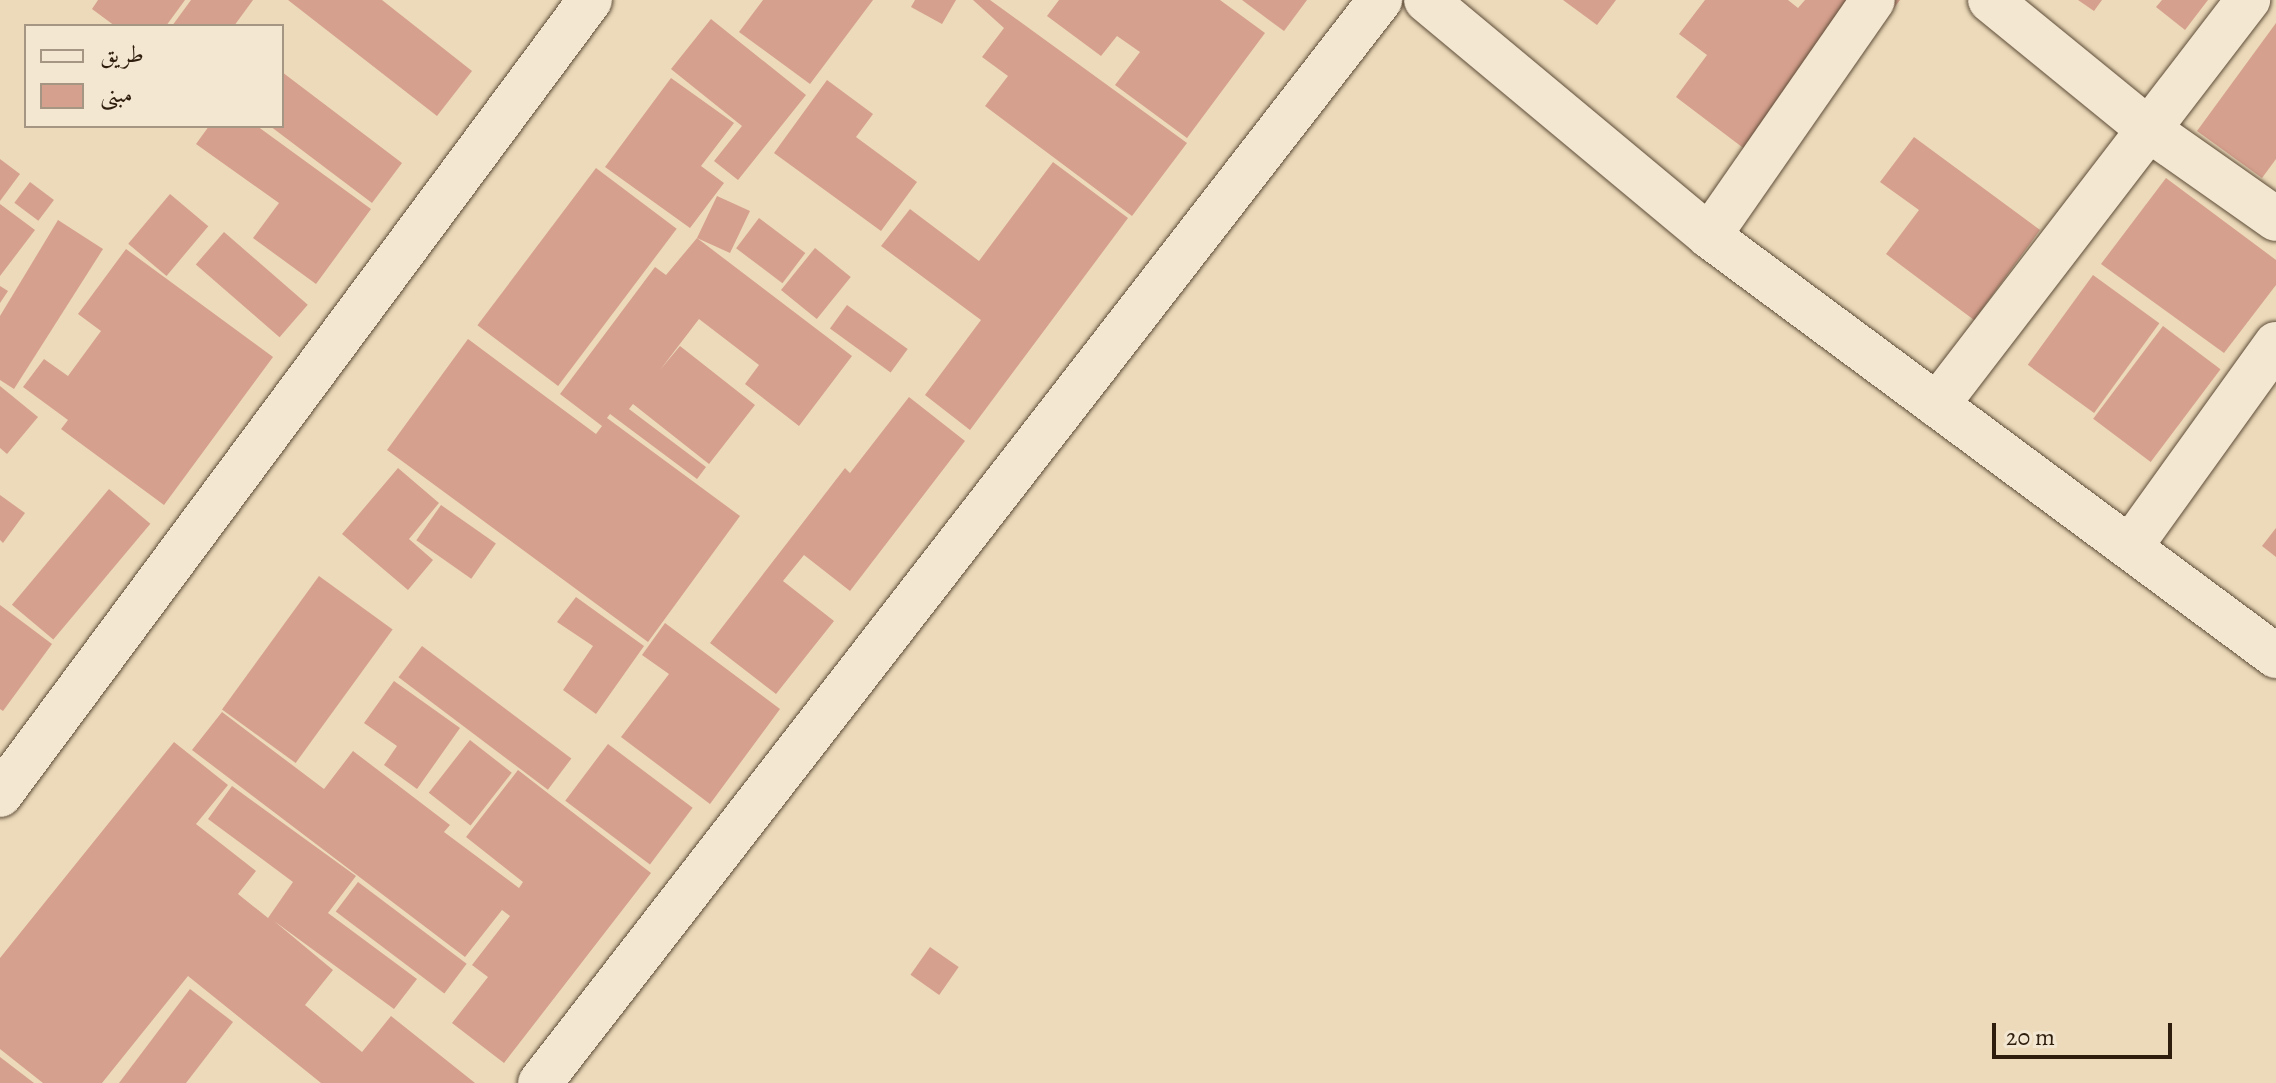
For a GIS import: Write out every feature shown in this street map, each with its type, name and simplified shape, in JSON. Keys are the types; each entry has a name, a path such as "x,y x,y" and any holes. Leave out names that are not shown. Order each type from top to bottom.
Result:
{"street":[{"path":"0,795 590,0"},
{"path":"540,1083 1380,0"},
{"path":"1426,0 1709,236 2276,656"},
{"path":"1709,236 1873,0"},
{"path":"1990,0 2148,129 2276,219"},
{"path":"1937,405 2248,0"},
{"path":"2130,547 2276,344"}],"building":[{"path":"98,0 185,0 167,24 112,24 92,9"},
{"path":"191,0 253,0 235,24 173,24"},
{"path":"288,0 382,0 472,71 437,116"},
{"path":"763,0 873,0 810,84 739,32"},
{"path":"915,0 956,0 942,24 911,7"},
{"path":"973,0 990,0 1187,143 1132,216 985,106 1008,76 982,57 1004,28"},
{"path":"1059,0 1220,0 1265,33 1187,138 1115,85 1140,52 1117,36 1101,56 1047,16"},
{"path":"1242,0 1307,0 1284,31"},
{"path":"1563,0 1616,0 1597,25"},
{"path":"1705,0 1788,0 1798,8 1805,0 1900,0 1771,169 1676,97 1707,55 1679,34"},
{"path":"2078,0 2102,0 2094,11"},
{"path":"2162,0 2208,0 2185,30 2156,7"},
{"path":"711,19 806,95 738,180 714,161 742,126 671,69"},
{"path":"2276,23 2276,159 2262,178 2197,131"},
{"path":"284,74 402,163 372,203 273,128 284,128"},
{"path":"671,78 734,123 701,166 724,183 690,228 605,167"},
{"path":"827,80 873,114 856,137 917,182 881,231 774,153"},
{"path":"208,128 260,128 371,209 316,284 253,238 279,203 196,144"},
{"path":"1914,137 2040,230 1974,320 1886,254 1919,210 1880,182"},
{"path":"0,159 20,174 0,201"},
{"path":"1053,162 1128,218 970,430 925,395 981,320 881,246 910,209 979,261"},
{"path":"596,168 677,229 558,386 477,325"},
{"path":"2166,178 2276,260 2276,285 2224,353 2101,264"},
{"path":"30,182 54,200 38,221 14,203"},
{"path":"170,194 208,226 167,276 128,244"},
{"path":"717,196 750,211 730,253 697,238"},
{"path":"0,204 35,230 0,276"},
{"path":"759,218 805,253 782,283 736,248"},
{"path":"58,220 103,249 14,389 0,380 0,316"},
{"path":"224,232 308,305 280,337 196,264"},
{"path":"697,238 852,356 799,426 745,384 759,365 699,319 660,370 680,346 755,405 709,464 633,404 629,409 706,467 697,479 610,414 607,418 740,516 648,642 387,450 468,339 596,434 602,426 560,394 655,267 666,275"},
{"path":"815,248 851,277 817,319 781,290"},
{"path":"126,249 273,357 164,505 61,429 68,420 23,387 44,359 68,376 101,331 78,314"},
{"path":"2093,275 2159,323 2094,413 2028,365"},
{"path":"0,286 8,291 0,303"},
{"path":"847,305 908,349 891,373 830,328"},
{"path":"2163,326 2221,369 2151,462 2093,419"},
{"path":"0,386 38,417 7,454 0,448"},
{"path":"909,397 965,441 850,591 804,555 783,581 834,621 776,694 710,643 845,468 850,473"},
{"path":"398,468 439,503 409,539 433,560 408,590 342,534"},
{"path":"109,489 150,524 53,639 12,605"},
{"path":"0,495 25,513 3,543 0,540"},
{"path":"441,505 496,543 471,579 416,540"},
{"path":"2276,528 2276,557 2262,546"},
{"path":"319,576 393,629 296,763 222,709"},
{"path":"576,597 644,646 596,714 563,690 593,646 557,622"},
{"path":"0,605 52,644 3,711 0,709"},
{"path":"665,623 780,709 710,804 621,737 669,674 642,655"},
{"path":"422,646 571,759 548,790 399,677"},
{"path":"394,681 460,728 417,789 384,765 397,746 364,723"},
{"path":"222,712 324,789 353,751 450,825 444,832 519,888 523,882 466,837 518,770 651,873 504,1063 452,1023 488,977 472,965 510,916 502,910 465,957 192,750"},
{"path":"470,740 512,773 471,825 429,793"},
{"path":"174,742 228,785 196,824 256,871 238,894 268,918 293,882 208,819 232,786 356,876 328,913 417,979 394,1009 274,921 333,970 305,1005 362,1052 391,1016 475,1083 321,1083 188,976 102,1083 43,1083 0,1049 0,958"},
{"path":"608,744 693,808 650,864 565,801"},
{"path":"358,882 467,964 444,993 336,912"},
{"path":"930,947 959,967 939,995 910,975"},
{"path":"190,989 233,1022 186,1083 119,1083"},
{"path":"0,1057 34,1083 0,1083"}]}
